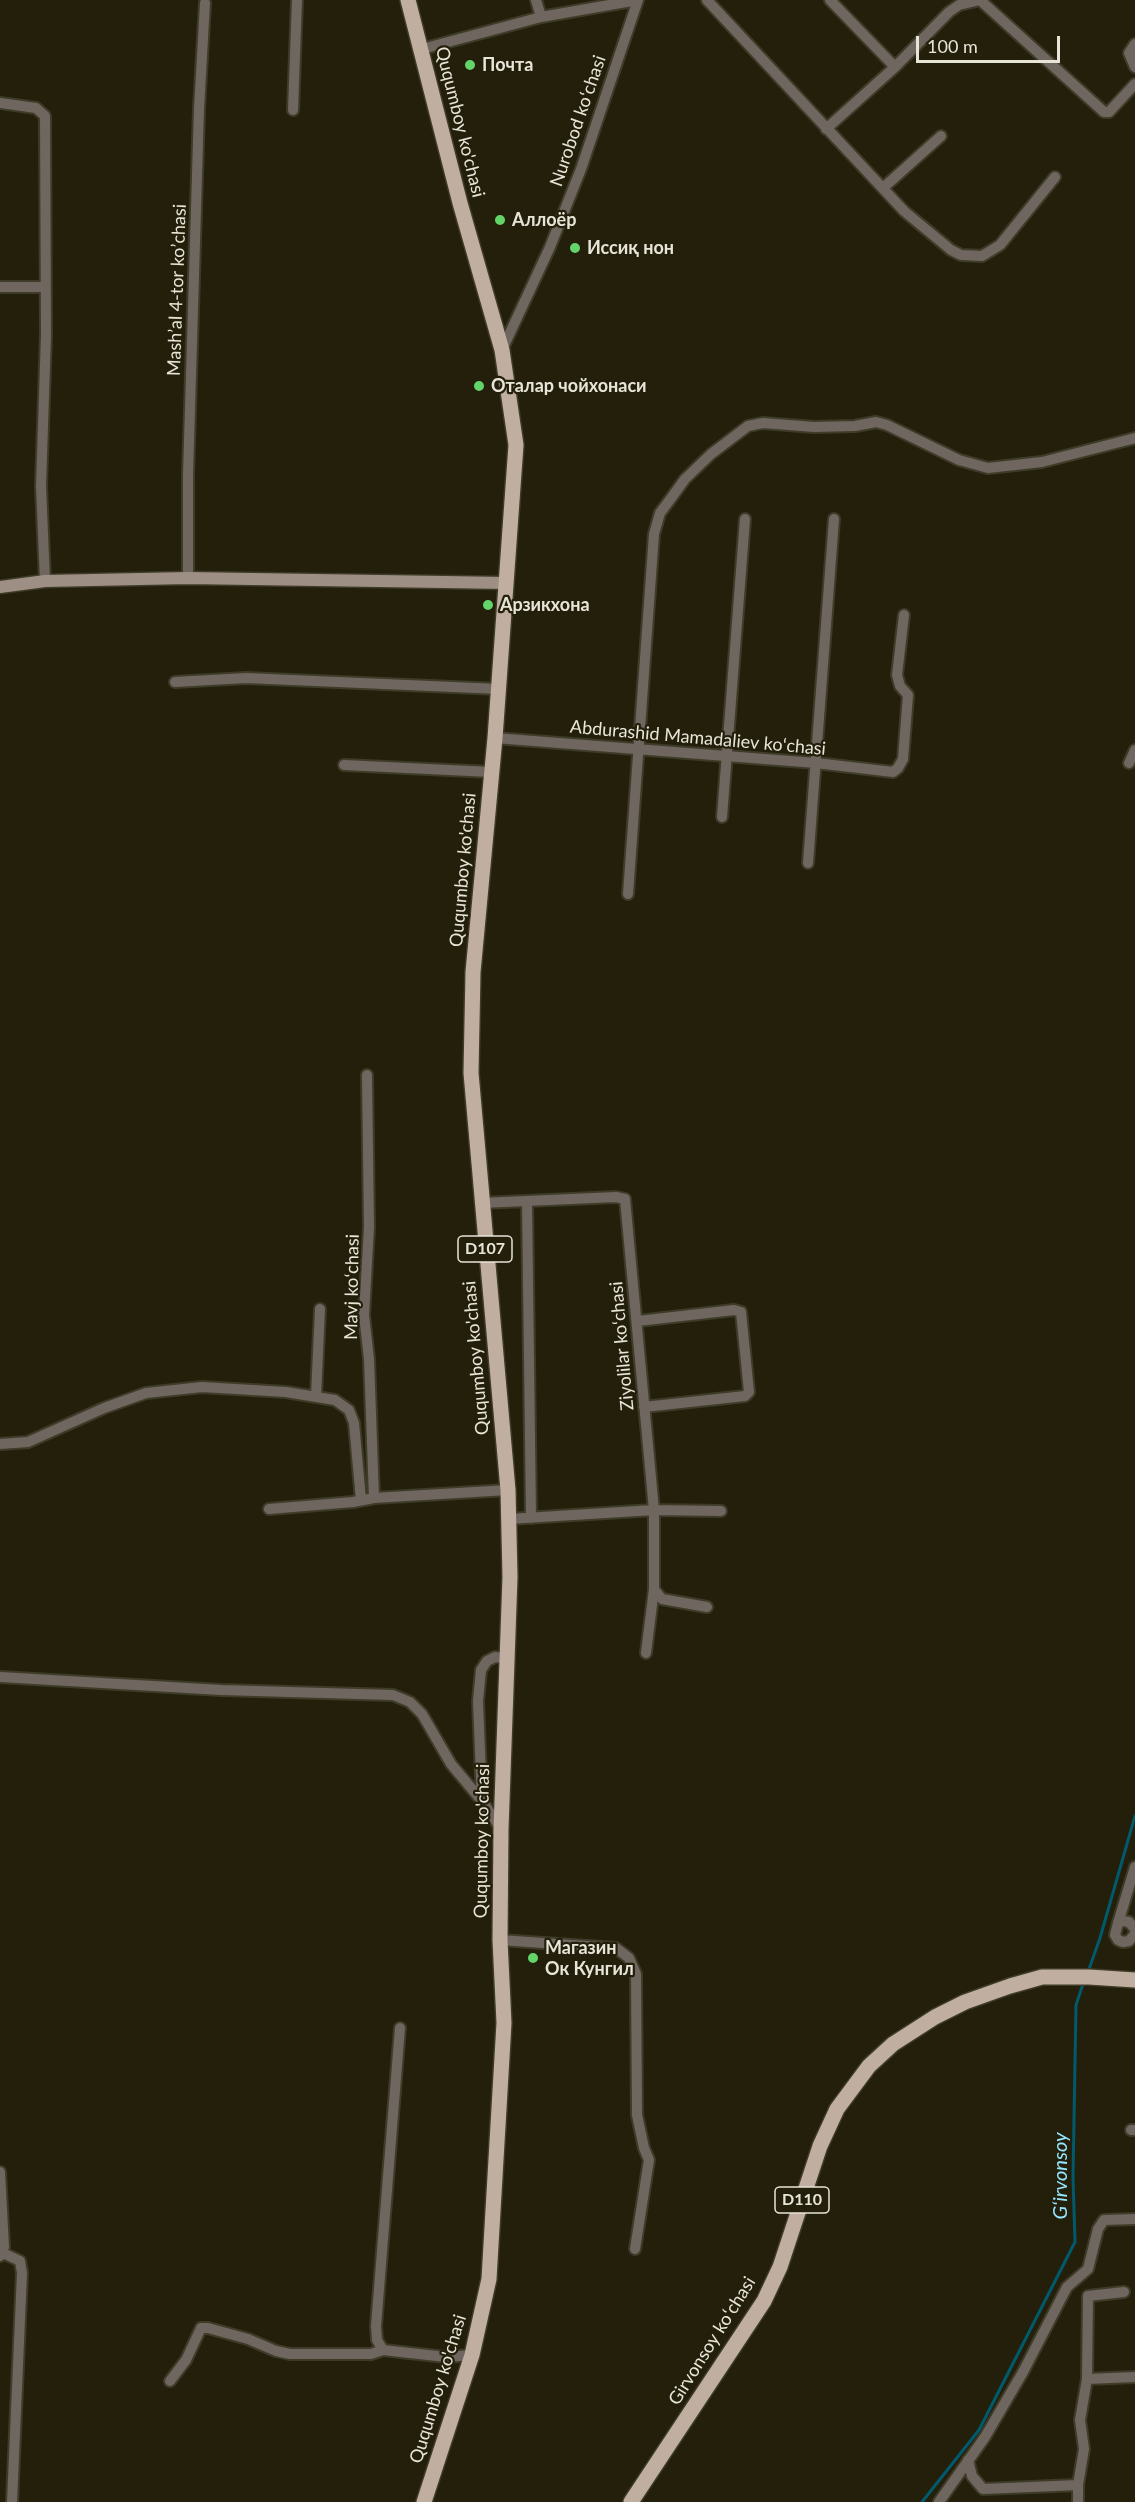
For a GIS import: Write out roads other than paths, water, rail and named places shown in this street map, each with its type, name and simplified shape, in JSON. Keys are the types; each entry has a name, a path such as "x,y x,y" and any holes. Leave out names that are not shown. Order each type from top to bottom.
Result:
{"main road":[{"name":"Ququmboy ko'chasi","path":"408,0 440,129 502,350 516,445 499,689 473,983 471,1073 508,1490 510,1576 501,1829 500,1940 504,2023 489,2279 472,2355 424,2502"},
{"name":"Girvonsoy koʻchasi","path":"631,2502 764,2301 780,2267 820,2146 837,2109 859,2078 893,2044 935,2017 980,1996 1042,1977 1135,1980"}],"street":[{"path":"293,110 297,0"},
{"path":"536,0 541,16"},
{"path":"707,0 904,211 961,255 982,256 1000,245 1055,177"},
{"path":"830,0 895,67"},
{"path":"826,129 895,67 950,12 959,5 980,0 1104,112 1109,112 1135,84"},
{"path":"422,49 541,16 634,1"},
{"name":"Nurobod koʻchasi","path":"502,350 543,263 581,169 634,1"},
{"name":"Mashʼal 4-tor koʼchasi","path":"188,578 188,475 205,3"},
{"path":"1135,44 1129,53 1135,67"},
{"path":"0,103 36,108 45,116 45,287 41,486 45,581"},
{"path":"883,188 941,136"},
{"path":"0,287 45,287"},
{"path":"628,894 654,534 660,513 685,479 735,434 748,426 763,423 814,427 855,426 876,422 887,425 958,460 988,468 1042,462 1135,438"},
{"path":"722,817 746,519"},
{"path":"808,862 834,519"},
{"path":"0,587 45,581 188,578 507,583"},
{"name":"Abdurashid Mamadaliev koʻchasi","path":"495,738 893,772 903,759 908,694 900,686 897,675 904,615"},
{"path":"175,682 246,678 499,689"},
{"path":"1130,763 1135,750"},
{"path":"344,765 491,772"},
{"name":"Mavj koʻchasi","path":"367,1075 369,1227 364,1314 369,1359 374,1498"},
{"name":"Ziyolilar koʻchasi","path":"527,1201 625,1198 654,1510 654,1589 646,1653"},
{"path":"481,1203 527,1201 531,1518"},
{"name":"Mavj koʻchasi","path":"316,1396 320,1309"},
{"path":"638,1321 734,1310 741,1312 749,1392 745,1396 644,1407"},
{"path":"0,1444 28,1443 104,1408 146,1393 202,1387 316,1396 335,1400 342,1404 352,1416 361,1500"},
{"path":"269,1509 374,1498 508,1490"},
{"path":"509,1519 654,1510 721,1511"},
{"path":"654,1589 662,1599 706,1607"},
{"path":"482,1801 473,1702 481,1670 487,1661 495,1657 506,1658"},
{"path":"0,1677 221,1690 393,1695 410,1702 422,1714 451,1764 482,1801 501,1829"},
{"path":"1118,1923 1129,1922 1135,1932 1129,1941 1118,1940 1114,1928 1118,1923 1135,1867"},
{"path":"500,1940 616,1948 629,1958 636,1974 637,2115 649,2160 634,2249"},
{"path":"383,2350 377,2340 376,2326 400,2028"},
{"path":"0,2172 2,2254 20,2260 22,2272 12,2502"},
{"path":"939,2502 1023,2372 1067,2287 1088,2269 1098,2229 1104,2220 1135,2219"},
{"path":"1078,2502 1078,2485 1084,2449 1080,2420 1087,2379 1088,2296 1124,2292"},
{"path":"170,2381 186,2360 201,2328 248,2338 276,2351 290,2354 370,2354 383,2350 446,2357 472,2355"},
{"path":"1087,2379 1135,2377"},
{"path":"968,2460 972,2476 983,2489 1078,2485"}],"waterway":[{"name":"G‘irvonsoy","path":"1088,1972 1135,1816"},
{"name":"G‘irvonsoy","path":"922,2502 979,2430 1075,2242 1073,2177 1076,2005 1084,1981"}],"place":[{"name":"Почта","path":"470,65"},
{"name":"Аллоёр","path":"500,220"},
{"name":"Иссиқ нон","path":"575,248"},
{"name":"Оталар чойхонаси","path":"479,386"},
{"name":"Арзикхона","path":"488,605"},
{"name":"Магазин Ок Кунгил","path":"533,1958"}]}
